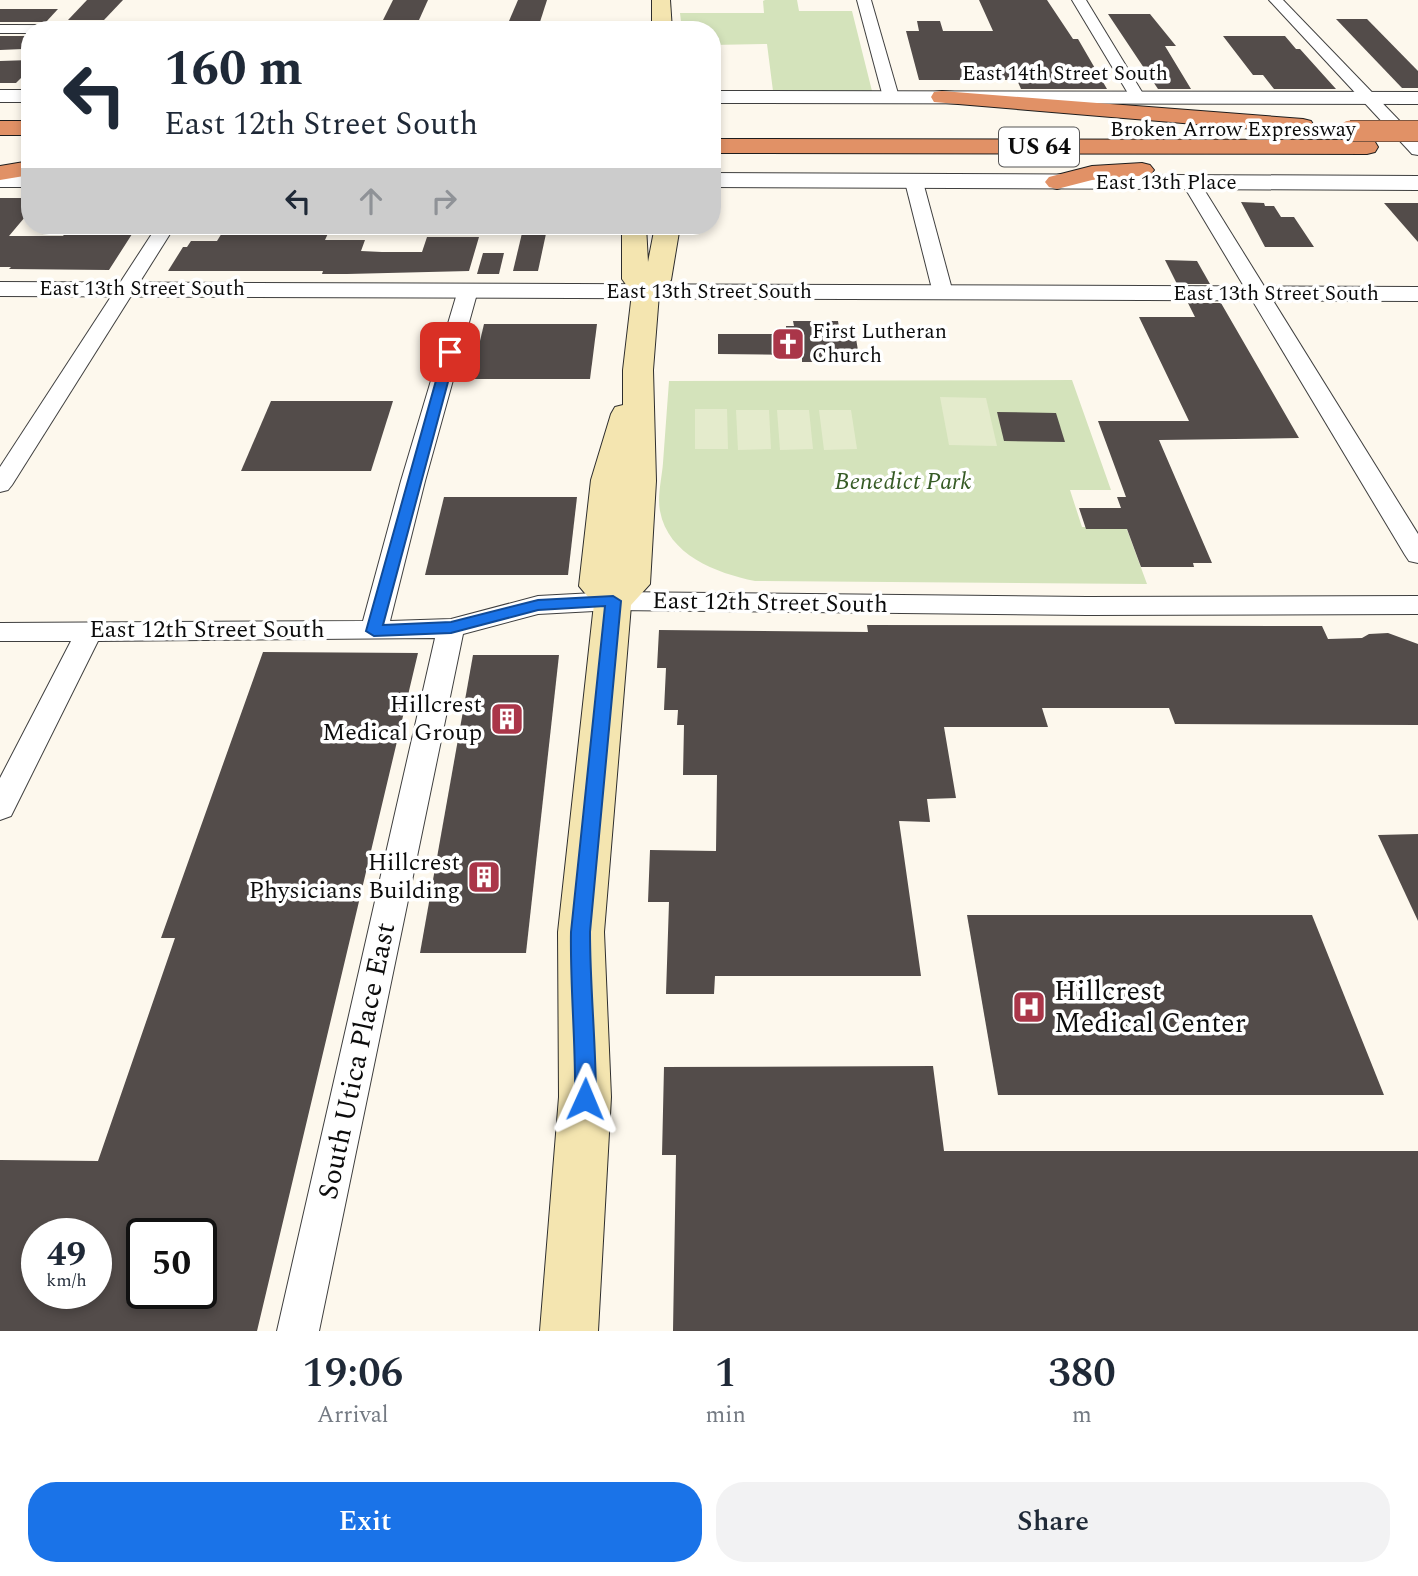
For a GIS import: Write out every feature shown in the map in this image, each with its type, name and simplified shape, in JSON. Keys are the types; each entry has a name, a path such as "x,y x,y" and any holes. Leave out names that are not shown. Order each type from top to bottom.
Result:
{"highway":[{"path":"942,97 1225,118 1358,139"},
{"path":"0,128 21,128"},
{"name":"Broken Arrow Expressway","path":"721,129 1358,139 1418,149"},
{"name":"Broken Arrow Expressway","path":"721,146 1358,139 1418,131"},
{"path":"1057,182 1092,173 1301,159 1358,139"},
{"path":"0,144 21,145"},
{"path":"0,173 21,170"}],"main road":[{"path":"661,0 662,21"},
{"path":"634,235 635,279 646,292"},
{"path":"569,1331 585,1099 586,1042 580,976 581,932 613,601 597,586 607,480 637,377 646,292 658,280 666,235"}],"street":[{"path":"864,0 891,97"},
{"path":"1079,0 1137,97"},
{"path":"1276,0 1418,149"},
{"path":"0,29 21,29"},
{"path":"0,96 21,96"},
{"name":"East 14th Street South","path":"721,97 1418,98"},
{"path":"0,180 21,180"},
{"name":"East 13th Place","path":"721,180 1418,183"},
{"path":"914,182 943,293"},
{"path":"1191,183 1418,555"},
{"path":"0,485 160,235"},
{"name":"East 13th Street South","path":"0,289 1418,294"},
{"path":"374,631 413,481 468,290"},
{"name":"East 12th Street South","path":"0,632 374,631 451,628 538,605 613,601 1076,606 1418,605"},
{"name":"South Utica Place East","path":"298,1331 451,628"},
{"path":"0,808 90,630"}],"green space":[{"path":"797,0 799,11 852,11 872,91 773,91 767,44 721,45 721,21 681,21 680,13 764,13 763,1"},
{"name":"Benedict Park","path":"1072,380 1111,490 1070,490 1082,527 1126,527 1147,584 755,581 725,573 696,560 683,550 665,526 659,500 669,381"},
{"path":"940,397 986,398 997,446 949,445"},
{"path":"695,409 727,409 728,449 695,449"},
{"path":"736,410 769,410 771,449 738,450"},
{"path":"777,410 809,410 813,449 780,450"},
{"path":"819,410 851,410 857,449 824,450"}],"building":[{"path":"87,0 123,0 104,20 68,20"},
{"path":"393,0 428,0 419,20 383,20"},
{"path":"518,0 547,0 540,21 509,21"},
{"path":"979,0 1047,0 1073,39 1078,39 1107,89 1021,89 1017,80 919,80 906,31 919,31 917,21 940,21 943,31 993,31"},
{"path":"0,9 58,9 47,21 0,22"},
{"path":"1108,14 1150,14 1176,46 1165,46 1191,89 1158,89"},
{"path":"1336,19 1367,19 1418,71 1418,88 1402,88"},
{"path":"0,36 21,36 21,49 0,50"},
{"path":"1223,36 1285,36 1336,89 1274,89 1263,75 1253,75"},
{"path":"21,60 21,78 16,83 0,83 0,61"},
{"path":"0,198 21,198 21,222 9,236 131,235 109,270 0,267"},
{"path":"1241,202 1264,203 1265,206 1274,206 1281,217 1294,217 1314,247 1265,247"},
{"path":"1384,203 1418,203 1418,242"},
{"path":"221,235 327,235 325,240 365,240 361,251 422,252 427,237 479,237 469,271 322,274 323,271 168,271 183,247 187,247 191,241 217,241"},
{"path":"522,235 546,235 538,271 513,271"},
{"path":"483,253 504,253 499,274 477,274"},
{"path":"1165,260 1197,261 1210,284 1177,284"},
{"path":"1188,303 1221,303 1299,438 1159,440 1212,563 1193,563 1194,567 1141,567 1127,529 1086,529 1079,508 1121,508 1117,497 1126,497 1098,421 1189,421 1139,317 1195,317"},
{"name":"First Lutheran Church","path":"793,321 838,321 839,327 854,327 860,362 802,362 802,355 718,354 718,334 786,334 786,326 794,326"},
{"path":"484,324 597,324 590,379 471,379"},
{"path":"271,401 393,401 371,471 241,471"},
{"path":"997,412 1056,413 1065,442 1004,441"},
{"path":"444,497 577,497 568,575 425,575"},
{"path":"867,625 1322,626 1328,639 1362,638 1369,634 1388,633 1418,644 1418,725 1175,724 1169,708 1042,708 1048,727 944,727 956,798 927,799 930,822 899,821 921,976 715,976 714,994 666,994 669,902 648,902 650,850 716,851 717,775 683,775 684,725 677,725 678,710 664,710 666,668 657,668 659,630 868,632"},
{"path":"263,652 418,653 257,1331 0,1331 0,1160 98,1161 175,938 161,938"},
{"path":"473,655 559,655 526,953 420,953"},
{"path":"1418,834 1418,921 1378,835"},
{"path":"967,915 1312,915 1384,1095 998,1095"},
{"path":"933,1066 944,1151 1418,1151 1418,1331 673,1331 676,1155 662,1155 664,1067"}],"place":[{"name":"First Lutheran Church","path":"788,344"},
{"name":"Hillcrest Medical Group","path":"507,719"},
{"name":"Hillcrest Physicians Building","path":"484,877"},
{"name":"Hillcrest Medical Center","path":"1029,1007"}],"route":[{"path":"450,352 374,631 451,628 538,605 613,601 581,932 580,976 586,1042 585,1099"}]}
